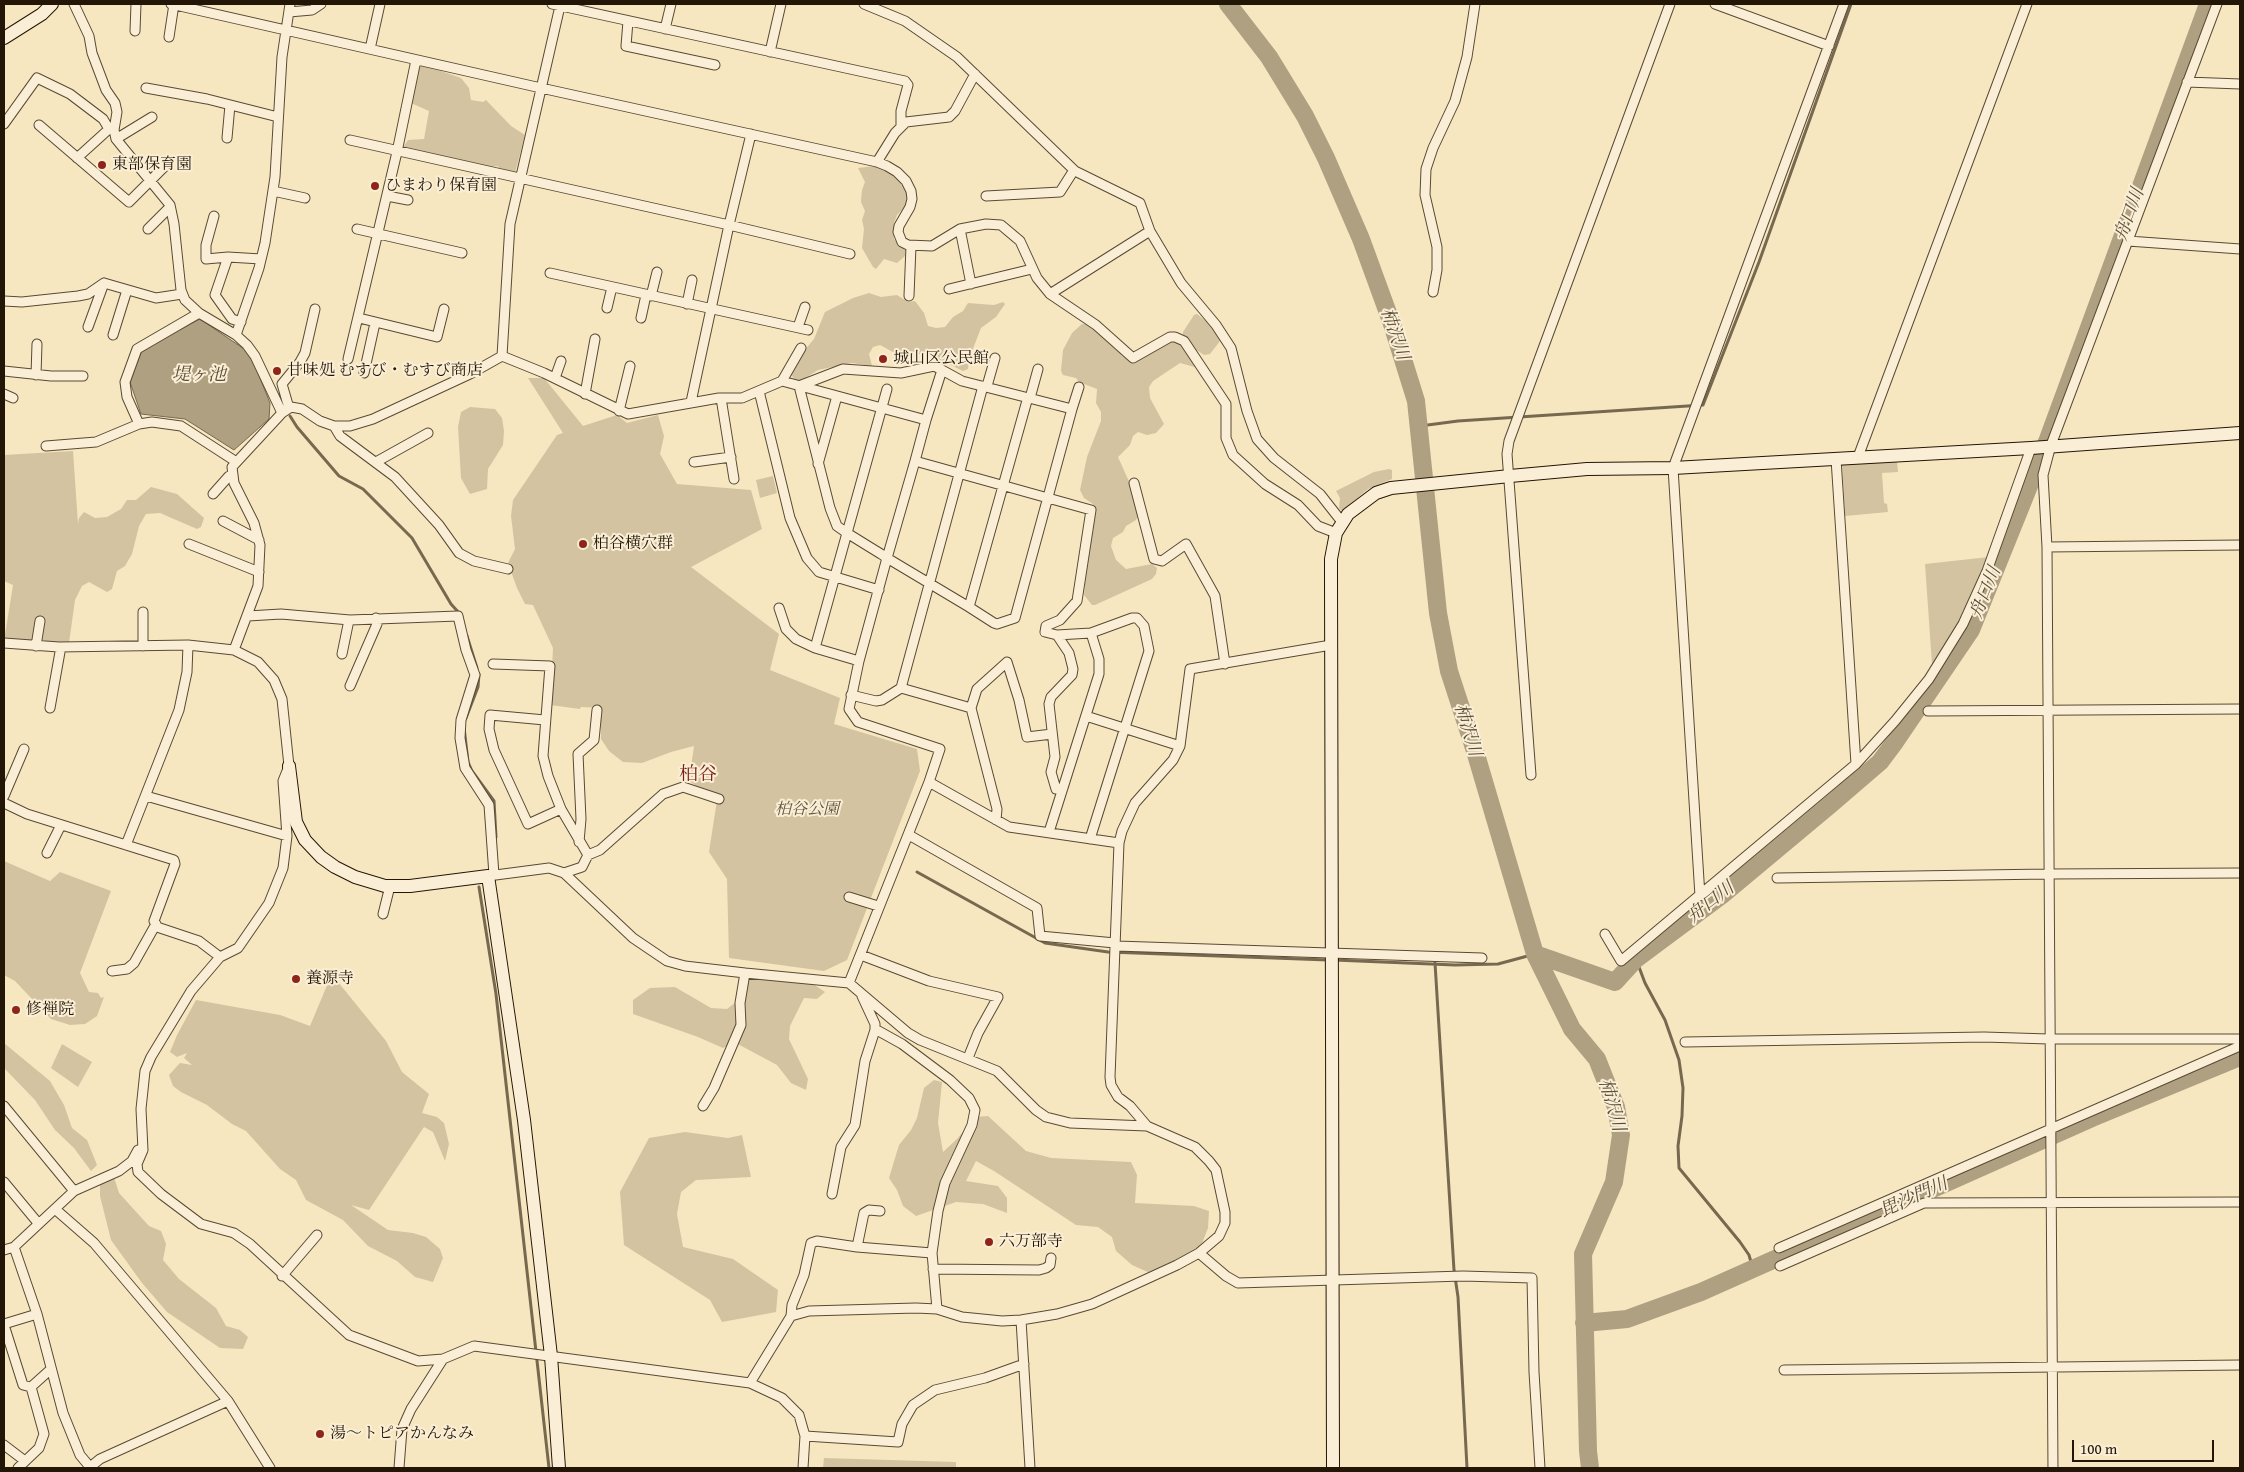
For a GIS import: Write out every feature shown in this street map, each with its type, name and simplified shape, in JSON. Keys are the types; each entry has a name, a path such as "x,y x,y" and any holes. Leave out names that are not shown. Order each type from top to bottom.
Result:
{"street":[{"path":"4,38 42,14 52,4"},
{"path":"74,4 89,36 92,54 117,112 112,129 77,158"},
{"path":"135,31 136,4"},
{"path":"169,37 175,4 416,60 877,162 896,172 906,181 911,190 910,207 899,226 898,232 902,242 911,246 932,246 960,229 986,224 1000,225 1020,241 1032,269 1050,294 1096,325 1133,358 1170,337 1184,341 1226,404 1226,438 1233,455 1265,484 1298,505 1318,526 1336,533"},
{"path":"236,336 261,260 273,191 285,30 290,8 312,10 321,4"},
{"path":"370,49 380,4"},
{"path":"665,29 671,4"},
{"path":"770,52 781,4"},
{"path":"864,4 915,28 957,57 1074,170 1140,203 1150,231 1181,283 1216,325 1231,348 1247,411 1257,439 1274,458 1320,494 1342,522"},
{"path":"1432,292 1437,270 1437,247 1425,195 1426,169 1455,101 1467,57 1476,4"},
{"path":"1531,776 1507,454 1509,442 1670,4"},
{"path":"1715,4 1828,46"},
{"path":"1700,896 1673,468 1844,4"},
{"path":"1858,457 2027,4"},
{"path":"2053,1468 2046,547 2043,475 2051,445 2217,4"},
{"path":"502,356 508,240 541,88 556,5 905,81 908,85 901,111 901,126"},
{"path":"628,21 626,46 715,65"},
{"path":"348,359 387,196 416,60"},
{"path":"877,162 901,126 910,120 949,117 955,111 975,74"},
{"path":"4,124 37,78 70,94 103,119 112,129 116,140 170,207 182,294 190,306 236,336 255,356 286,410"},
{"path":"2187,82 2240,84"},
{"path":"146,88 278,117"},
{"path":"227,138 230,105"},
{"path":"116,140 152,117"},
{"path":"39,125 129,202 167,164"},
{"path":"691,402 729,225 751,134"},
{"path":"350,140 850,254"},
{"path":"986,196 1060,192 1074,170"},
{"path":"273,191 305,198"},
{"path":"387,196 408,200"},
{"path":"148,229 170,207"},
{"path":"214,216 206,245 206,259 261,260"},
{"path":"357,229 462,253"},
{"path":"960,229 970,284"},
{"path":"1050,294 1150,231"},
{"path":"2128,241 2240,249"},
{"path":"909,296 911,246"},
{"path":"228,258 215,295 232,319 241,322"},
{"path":"949,289 1032,269"},
{"path":"641,318 657,272"},
{"path":"550,273 808,330"},
{"path":"687,304 692,280"},
{"path":"104,283 156,298 182,294"},
{"path":"4,301 22,302 78,296 88,294 104,283"},
{"path":"88,327 104,283"},
{"path":"607,308 612,287"},
{"path":"112,335 127,290"},
{"path":"798,327 805,307"},
{"path":"286,410 282,384 305,353 315,309"},
{"path":"359,318 436,337 444,309"},
{"path":"139,424 130,405 125,382 137,349 199,313"},
{"path":"364,373 375,323"},
{"path":"585,394 595,339"},
{"path":"36,375 37,344"},
{"path":"782,382 800,348"},
{"path":"234,650 258,586 260,572 259,540 254,522 240,498 232,467 286,410 302,409 320,421 334,426 350,426 374,419 470,374 502,356 556,378 628,414 639,414 691,402 721,398 742,398 782,382 926,420"},
{"path":"851,695 876,701 882,700 901,688 959,473 995,358"},
{"path":"556,378 561,361"},
{"path":"619,411 630,366"},
{"path":"799,386 843,370 901,373 934,366 962,381 1072,409"},
{"path":"969,607 1038,369"},
{"path":"849,983 878,906 909,835 940,748 858,722 849,709 859,661 887,558 942,370"},
{"path":"4,371 36,375 82,376"},
{"path":"799,386 818,464 837,526 997,624 1015,618 1079,387"},
{"path":"816,648 887,389"},
{"path":"759,392 790,518 807,558 819,572 879,590"},
{"path":"4,394 13,398"},
{"path":"818,464 837,396"},
{"path":"721,398 734,479"},
{"path":"46,446 96,442 139,424 152,422 181,426 236,461"},
{"path":"334,426 340,436 376,462 407,489 439,525 459,553 474,561 508,568"},
{"path":"376,462 428,433"},
{"path":"1333,1468 1331,559 1336,533 1342,522 1364,501 1376,493 1391,488 1510,476 1587,470 1673,468 2031,448 2051,445 2240,433"},
{"path":"1605,934 1621,961 1856,764 1895,721 1929,679 1962,624 1987,571 2031,448"},
{"path":"694,462 730,457"},
{"path":"1836,459 1856,764"},
{"path":"915,461 1090,510 1077,601 1060,620 1049,624 1045,629 1048,634 1092,633 1132,618 1141,620 1144,626 1149,651 1090,839"},
{"path":"213,494 228,476 233,475"},
{"path":"1134,483 1154,559 1162,561 1186,544 1215,596 1225,664"},
{"path":"223,522 259,540"},
{"path":"189,544 260,572"},
{"path":"2046,547 2240,545"},
{"path":"778,608 786,629 796,639 816,648 859,661"},
{"path":"143,612 143,646"},
{"path":"248,616 281,614 349,620 458,616 466,650 476,676 461,720 460,738 465,768 489,805 491,876 524,1120 560,1468"},
{"path":"350,686 377,624 376,618"},
{"path":"36,646 40,620"},
{"path":"342,654 349,620"},
{"path":"1049,832 1100,666 1092,633"},
{"path":"1057,635 1069,653 1073,669 1068,680 1049,700 1055,757 1051,772 1056,789 1063,788"},
{"path":"4,643 58,647 188,645 234,650 258,662 274,680 282,699 296,822 306,840 321,857 335,867 355,877 390,886 464,880 549,868 564,873 633,938 667,962 745,973 849,983 908,1034 997,1071 1036,1110 1057,1121 1147,1126 1195,1147 1209,1160 1216,1170 1225,1212 1225,1223 1219,1236 1200,1253 1092,1304 1021,1320 986,1320 962,1317 937,1309 809,1311 791,1316"},
{"path":"126,845 179,710 187,672 188,645"},
{"path":"1147,1126 1130,1106 1118,1097 1111,1085 1110,1052 1118,843 1122,831 1135,803 1173,760 1180,746 1190,669 1331,646"},
{"path":"50,708 60,652 58,647"},
{"path":"996,820 996,804 971,708 979,687 1006,662 1019,700 1027,737 1052,734"},
{"path":"493,664 550,666 543,756 548,776 561,809 588,855"},
{"path":"901,688 971,708"},
{"path":"1928,712 2240,709"},
{"path":"579,842 581,819 578,754 594,740 597,710"},
{"path":"545,720 490,715 489,729 494,750 528,824 561,809"},
{"path":"1086,716 1180,746"},
{"path":"4,796 24,750"},
{"path":"289,766 283,781 287,836 283,868 269,903 238,948 220,957 191,991 151,1056 145,1071 142,1109 143,1150 137,1164 138,1172 155,1188 201,1224 234,1233 250,1244 282,1276 349,1336 418,1361 443,1359 474,1346 750,1383 782,1398 799,1415 805,1436 803,1468"},
{"path":"929,782 1013,828 1118,843"},
{"path":"564,873 582,867 588,855 600,850 664,794 683,787 719,799"},
{"path":"146,796 287,836"},
{"path":"4,803 27,814 174,860 175,864 154,921 157,927 199,941 220,957"},
{"path":"47,853 61,825"},
{"path":"909,835 1037,908 1040,936 1115,945 1482,958"},
{"path":"1777,878 2240,873"},
{"path":"382,914 390,886"},
{"path":"849,897 878,906"},
{"path":"112,971 127,969 134,964 156,924"},
{"path":"861,955 929,981 998,997 978,1033 968,1058"},
{"path":"703,1106 714,1088 741,1025 740,1003 745,973"},
{"path":"832,1194 842,1147 848,1135 854,1130 863,1074 875,1029 861,994"},
{"path":"875,1029 902,1044 950,1080 970,1098 975,1110 972,1125 945,1183 938,1211 932,1253 937,1309"},
{"path":"1685,1042 1984,1037 2240,1039"},
{"path":"1779,1248 2240,1046"},
{"path":"4,1106 74,1191"},
{"path":"4,1250 14,1247 74,1191 119,1171 132,1161 143,1144"},
{"path":"4,1182 38,1223"},
{"path":"1780,1266 1924,1203 2240,1202"},
{"path":"56,1209 94,1243 228,1401 270,1468"},
{"path":"857,1247 864,1213 868,1210 880,1211"},
{"path":"282,1276 318,1235"},
{"path":"750,1383 791,1316 792,1305 804,1275 811,1243 817,1241 857,1247 932,1253"},
{"path":"14,1247 37,1314 71,1436 89,1468 100,1459 228,1401"},
{"path":"1200,1253 1226,1276 1238,1283 1463,1276 1532,1278 1534,1372 1540,1468"},
{"path":"933,1268 1039,1270 1050,1265 1051,1258"},
{"path":"31,1387 23,1385 4,1324 37,1314"},
{"path":"1021,1320 1030,1468"},
{"path":"399,1468 402,1429 411,1409 443,1359"},
{"path":"805,1436 898,1442 902,1424 913,1406 936,1390 985,1378 1024,1364"},
{"path":"1784,1370 2052,1366 2240,1366"},
{"path":"31,1387 51,1369"},
{"path":"18,1468 39,1448 44,1434 31,1387"},
{"path":"4,1445 25,1461"}],"green space":[{"path":"418,63 461,78 469,88 471,100 483,102 486,100 511,126 525,135 515,173 499,170 498,166 487,170 404,151 404,146 408,140 424,139 429,111 411,103"},
{"path":"874,166 893,174 910,195 906,206 897,215 894,223 894,239 906,251 905,256 897,263 884,259 876,269 862,248 864,229 862,220 865,211 861,202 865,182 858,168"},
{"path":"869,293 881,297 897,295 908,302 915,301 924,313 928,326 936,328 945,327 953,317 963,311 968,303 994,305 1003,302 1005,304 996,317 981,328 969,359 968,369 963,371 936,358 920,354 906,359 880,345 873,347 869,354 872,366 852,363 818,370 797,382 791,375 804,351 814,339 825,312 853,298"},
{"path":"1197,314 1211,325 1220,341 1210,354 1204,355 1183,337 1183,332 1194,315"},
{"path":"1082,324 1086,324 1117,346 1122,356 1136,361 1174,340 1181,342 1198,368 1180,363 1153,381 1149,387 1150,398 1164,424 1156,433 1147,435 1138,432 1133,436 1130,445 1118,457 1131,486 1139,514 1136,520 1126,526 1123,532 1113,538 1111,546 1116,560 1126,569 1152,564 1157,568 1156,574 1152,579 1095,605 1092,605 1084,595 1088,549 1093,532 1093,504 1084,498 1080,490 1087,457 1101,421 1101,412 1096,403 1097,389 1079,382 1076,378 1063,375 1061,371 1063,350 1072,333"},
{"name":"柏谷公園","path":"528,378 544,378 583,426 617,415 627,423 658,415 664,436 660,454 677,484 751,490 762,529 691,567 779,634 770,670 840,698 834,724 917,749 920,771 847,960 824,971 729,958 727,879 709,852 717,800 689,781 694,746 642,763 623,762 609,751 601,739 601,708 581,707 580,709 550,705 553,648 533,605 525,604 508,563 515,549 511,516 513,500 557,435 563,433"},
{"path":"470,407 495,409 502,418 504,431 503,445 488,469 487,489 470,494 461,478 458,427 461,412"},
{"path":"73,451 78,524 79,518 84,512 95,518 107,517 121,509 127,500 136,500 151,487 177,494 204,518 201,527 197,529 160,513 146,514 139,526 132,554 125,566 117,571 112,589 107,592 89,582 82,586 75,600 69,643 4,641 13,585 4,581 4,455"},
{"path":"1897,461 1898,472 1882,473 1884,503 1887,504 1888,512 1845,516 1842,464"},
{"path":"1392,470 1392,479 1368,489 1342,511 1339,508 1340,498 1336,491 1374,472"},
{"path":"773,476 777,493 760,498 756,480"},
{"path":"1989,557 1969,602 1935,664 1932,664 1925,564"},
{"path":"4,861 50,881 60,872 111,891 80,973 89,992 98,993 101,998 104,997 97,1016 85,1024 70,1025 51,1019 15,981 4,975"},
{"path":"744,978 789,978 813,984 825,992 817,999 804,998 790,1026 789,1039 808,1079 806,1090 791,1083 777,1065 734,1042 723,1048 633,1014 633,1000 650,988 675,987 711,1008 727,1009 740,999"},
{"path":"338,982 386,1041 402,1072 429,1094 422,1113 437,1117 444,1123 449,1144 445,1161 433,1132 424,1127 369,1210 351,1205 388,1230 413,1233 426,1237 440,1249 443,1258 433,1282 415,1277 397,1261 368,1246 343,1220 306,1200 296,1180 280,1169 246,1131 232,1124 207,1105 181,1092 173,1086 169,1075 180,1063 192,1065 184,1058 187,1053 177,1057 170,1052 196,1000 280,1015 310,1026 328,983"},
{"path":"4,1043 50,1081 64,1105 72,1128 87,1140 97,1165 91,1171 74,1148 55,1130 35,1100 4,1068"},
{"path":"62,1044 92,1062 78,1087 51,1068"},
{"path":"934,1080 942,1082 938,1123 943,1152 957,1139 975,1117 988,1116 1026,1151 1051,1158 1131,1162 1137,1175 1135,1203 1194,1206 1209,1211 1208,1228 1201,1246 1168,1266 1150,1273 1132,1265 1116,1251 1112,1237 1098,1227 1076,1225 976,1161 966,1181 998,1186 1007,1198 1007,1213 983,1204 956,1202 916,1216 903,1206 897,1190 889,1178 899,1145 911,1130 917,1118 924,1088"},
{"path":"685,1132 728,1138 742,1135 751,1177 696,1180 681,1192 677,1214 683,1247 733,1259 778,1290 776,1312 722,1322 710,1300 624,1245 620,1192 649,1138"},
{"path":"113,1174 119,1193 149,1226 161,1231 166,1244 163,1260 179,1279 216,1308 226,1326 240,1330 248,1337 243,1349 220,1348 167,1312 142,1283 111,1240 100,1196 100,1179"},
{"path":"824,1458 956,1462 956,1468 823,1468"}],"water":[{"name":"堤ヶ池","path":"200,319 250,353 270,403 269,419 234,450 185,419 141,414 130,382 142,350"}],"waterway":[{"name":"柿沢川","path":"1228,4 1269,57 1305,116 1326,158 1361,239 1392,324 1416,401 1438,613 1449,671 1475,751 1535,954 1572,1029 1597,1059 1616,1107 1621,1135 1614,1182 1583,1254 1590,1468"},
{"path":"1420,426 1458,421 1703,405 1759,262 1851,4"},
{"name":"舟口川","path":"1535,954 1615,982 1636,959 1722,895 1831,804 1880,762 1895,742 1971,630 2048,439 2208,4"},
{"path":"290,416 297,427 339,476 363,489 412,538 451,604 460,614"},
{"path":"467,636 477,668"},
{"path":"466,718 478,687 479,674"},
{"path":"464,727 468,762 472,771 494,801 496,837"},
{"path":"917,872 1045,943 1108,952 1328,960"},
{"path":"479,887 496,994 549,1468"},
{"path":"1334,960 1455,965 1498,964 1535,954"},
{"path":"1636,959 1645,983 1665,1020 1679,1060 1683,1088 1678,1146 1679,1168 1740,1242 1749,1255 1753,1269"},
{"path":"1435,963 1454,1270 1458,1297 1467,1468"},
{"name":"毘沙門川","path":"1584,1323 1627,1319 1701,1292 2092,1118 2240,1057"}],"place":[{"name":"東部保育園","path":"102,165"},
{"name":"ひまわり保育園","path":"375,186"},
{"name":"城山区公民館","path":"883,359"},
{"name":"甘味処 むすび・むすび商店","path":"277,371"},
{"name":"柏谷横穴群","path":"583,544"},
{"name":"養源寺","path":"296,979"},
{"name":"修禅院","path":"16,1010"},
{"name":"六万部寺","path":"989,1242"},
{"name":"湯～トピアかんなみ","path":"320,1434"}],"district":[{"name":"柏谷","path":"698,775"}]}
